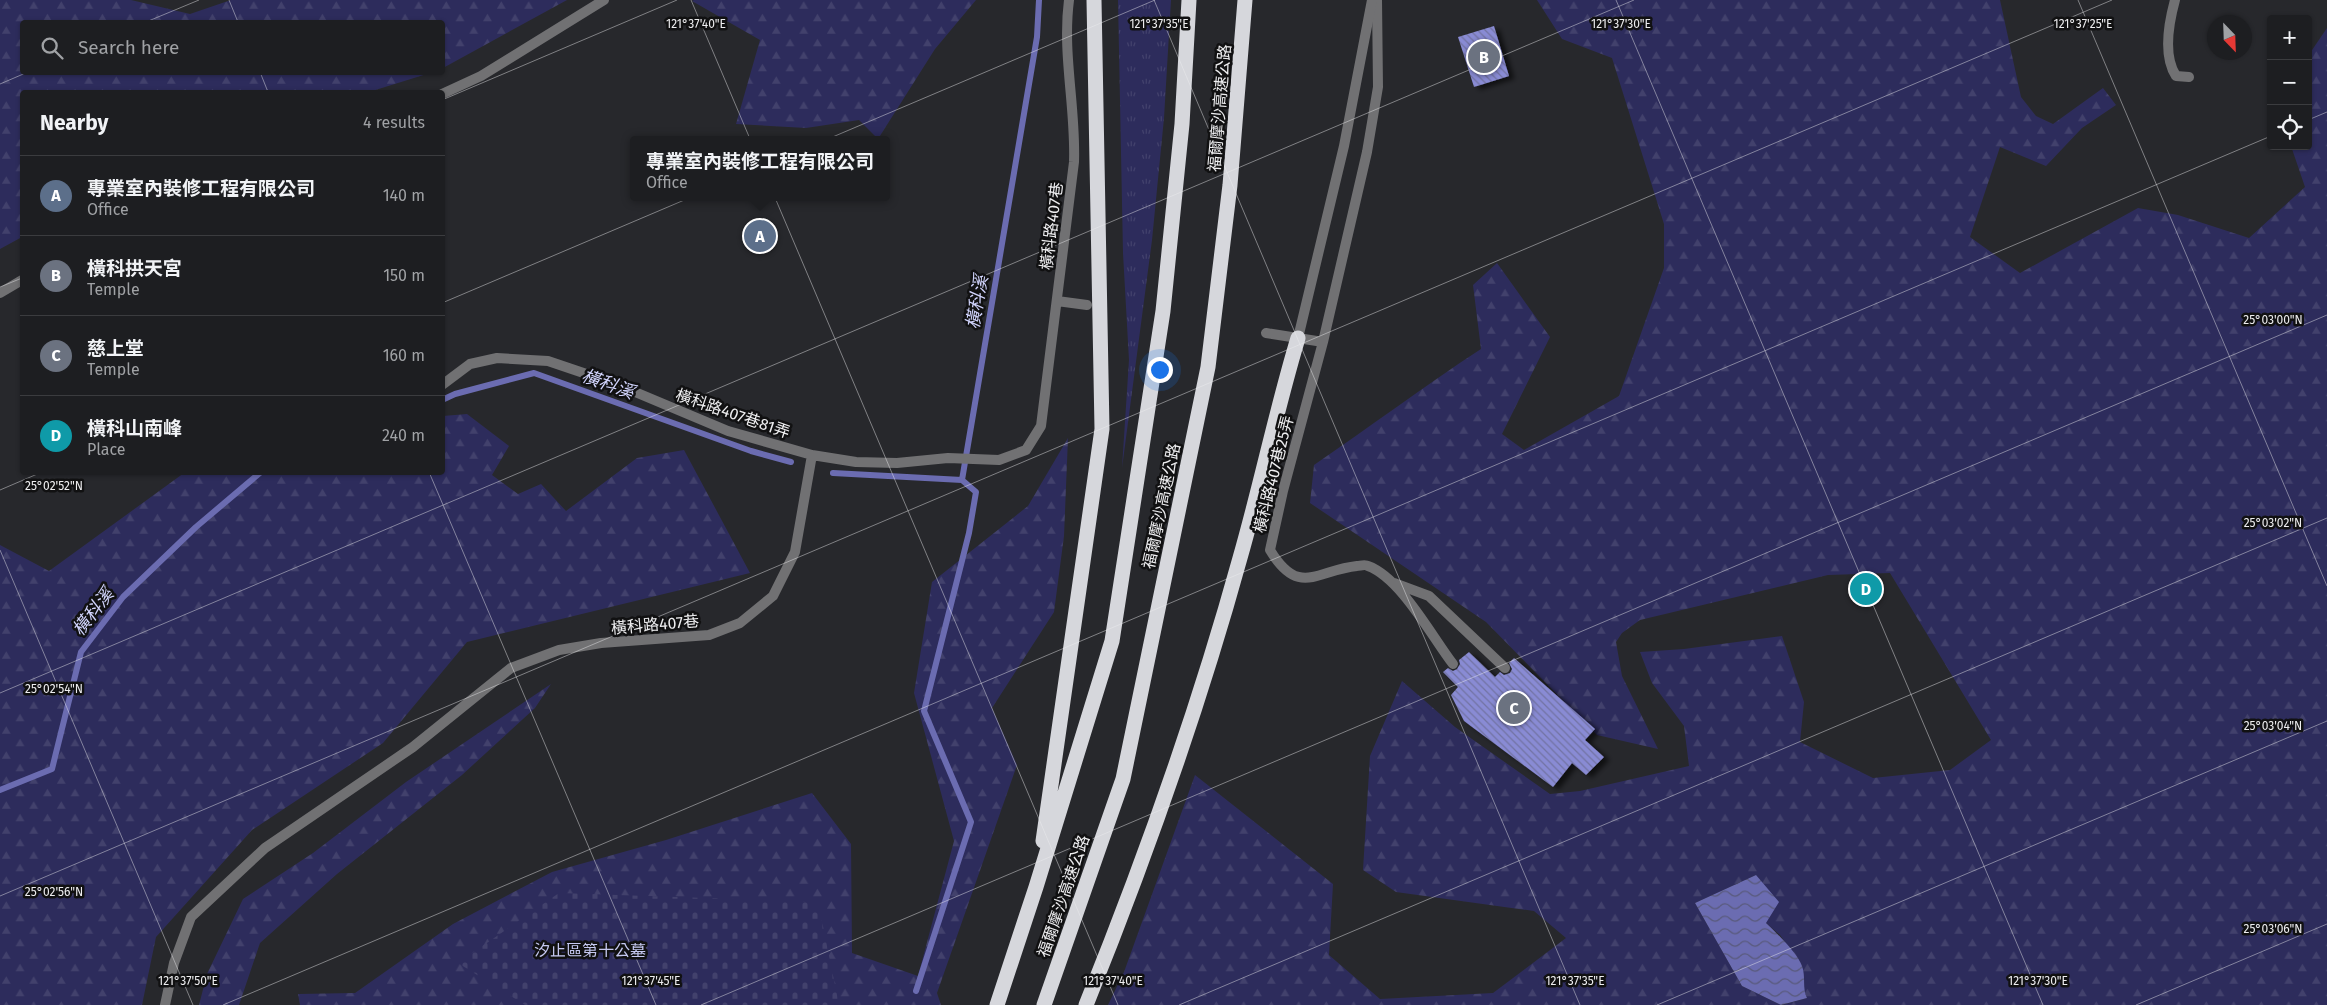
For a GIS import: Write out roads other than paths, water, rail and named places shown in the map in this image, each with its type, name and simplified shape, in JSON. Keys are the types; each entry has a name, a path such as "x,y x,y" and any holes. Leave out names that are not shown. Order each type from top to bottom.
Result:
{"highway":[{"path":"1036,888 1102,429 1094,0"},
{"name":"福爾摩沙高速公路","path":"997,1005 1036,888 1112,641 1163,311 1182,124 1189,0"},
{"name":"福爾摩沙高速公路","path":"1044,1005 1122,779 1208,367 1230,185 1245,0"},
{"path":"1086,1005 1123,912 1185,744 1240,558 1298,338"}],"street":[{"path":"445,93 481,76 604,0"},
{"name":"橫科路407巷","path":"1026,450 1041,426 1074,162 1073,118 1067,52 1069,0"},
{"path":"1298,338 1344,146 1372,0"},
{"path":"1266,333 1323,342 1367,152 1378,87 1377,0"},
{"path":"2176,0 2172,14 2169,60 2176,76 2189,77"},
{"path":"0,293 20,281"},
{"path":"1057,301 1087,306"},
{"name":"橫科路407巷25弄","path":"1323,342 1283,491 1270,550 1278,563 1296,576 1310,579 1350,567 1367,565 1393,582 1426,624 1453,664"},
{"name":"橫科路407巷81弄","path":"445,383 470,364 498,358 548,361 616,384 728,430 812,455 856,462 897,463 954,458 984,461 999,460 1026,450"},
{"name":"橫科路407巷","path":"165,1005 174,964 191,917 266,848 412,747 511,668 559,650 601,643 709,635 740,623 773,596 795,552 812,455"},
{"path":"1393,582 1429,596 1504,668"}],"water":[{"path":"1756,875 1779,902 1766,923 1786,943 1800,961 1807,998 1781,1005 1742,986 1695,903"}],"waterway":[{"name":"橫科溪","path":"833,473 962,480 1037,37 1039,0"},
{"name":"橫科溪","path":"445,399 455,394 534,373 751,451 791,462"},
{"name":"橫科溪","path":"0,790 52,769 81,652 123,597 196,527 257,475"},
{"path":"916,991 971,822 924,711 969,533 976,492 962,480"}],"place":[{"name":"橫科拱天宮","path":"1484,57"},
{"name":"專業室內裝修工程有限公司","path":"760,236"},
{"name":"橫科山南峰","path":"1866,589"},
{"name":"慈上堂","path":"1514,708"}],"park label":[{"name":"汐止區第十公墓","path":"590,950"}]}
